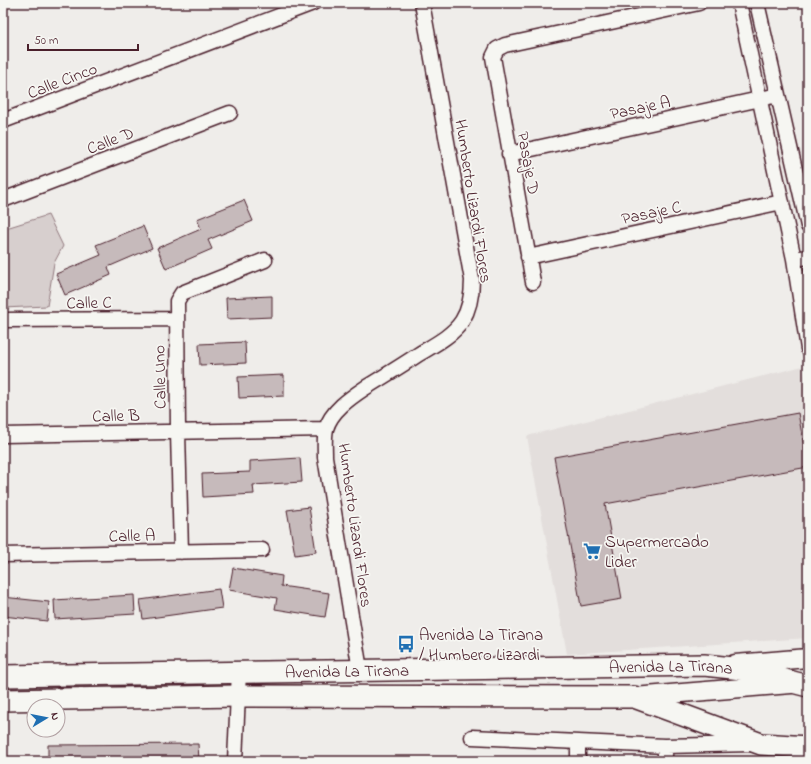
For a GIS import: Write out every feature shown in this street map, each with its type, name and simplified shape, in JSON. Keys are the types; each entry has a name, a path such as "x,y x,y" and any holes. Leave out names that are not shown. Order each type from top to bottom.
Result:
{"highway":[{"name":"Avenida La Tirana","path":"3,676 704,665 742,670 804,684"},
{"name":"Avenida La Tirana","path":"3,700 238,696 634,697 761,744 808,747"}],"main road":[{"path":"704,665 808,658"},
{"path":"634,697 804,684"}],"street":[{"name":"Calle Cinco","path":"3,121 313,3"},
{"name":"Humberto Lizardi Flores","path":"360,670 325,457 324,438 326,429 338,410 353,396 449,335 461,322 470,303 472,292 472,280 422,3"},
{"name":"Pasaje D","path":"532,282 493,57 497,49 505,45 699,3"},
{"path":"739,3 782,202 801,258 808,349"},
{"path":"758,3 808,226"},
{"name":"Pasaje A","path":"509,154 778,95"},
{"name":"Calle D","path":"3,200 230,113"},
{"name":"Pasaje C","path":"528,257 782,202"},
{"name":"Calle Uno","path":"181,552 176,319 177,301 182,293 265,260"},
{"name":"Calle C","path":"3,320 176,319"},
{"name":"Calle B","path":"3,435 326,429"},
{"name":"Calle A","path":"3,556 262,550"},
{"path":"235,761 239,672"},
{"name":"Avenida La Tirana","path":"472,737 665,746 761,744"},
{"path":"578,742 578,761"},
{"path":"665,746 665,761"}],"shaded area":[{"path":"48,215 63,246 54,263 47,306 3,308 3,229"},
{"path":"803,366 808,393 808,638 567,654 527,436"}],"building":[{"path":"244,200 253,221 208,240 212,249 166,269 157,248 201,229 197,219"},
{"path":"143,226 152,248 108,267 111,275 65,295 56,274 101,255 96,245"},
{"path":"272,296 272,317 227,319 226,298"},
{"path":"245,342 246,363 200,365 199,344"},
{"path":"284,375 284,396 239,398 238,377"},
{"name":"Supermercado Lider","path":"798,413 808,467 605,504 622,599 581,606 554,457"},
{"path":"300,458 302,482 253,485 254,494 203,497 202,474 250,472 250,461"},
{"path":"309,507 316,552 295,555 287,510"},
{"path":"233,568 282,576 281,586 329,593 325,617 275,609 277,598 229,590"},
{"path":"219,589 222,608 143,619 140,600"},
{"path":"134,595 135,614 55,619 54,600"},
{"path":"3,597 49,602 47,621 3,616"},
{"path":"198,744 199,761 48,761 48,745"}],"place":[{"name":"Supermercado Lider","path":"592,551"},
{"name":"Avenida La Tirana / Humbero Lizardi","path":"406,644"}]}
